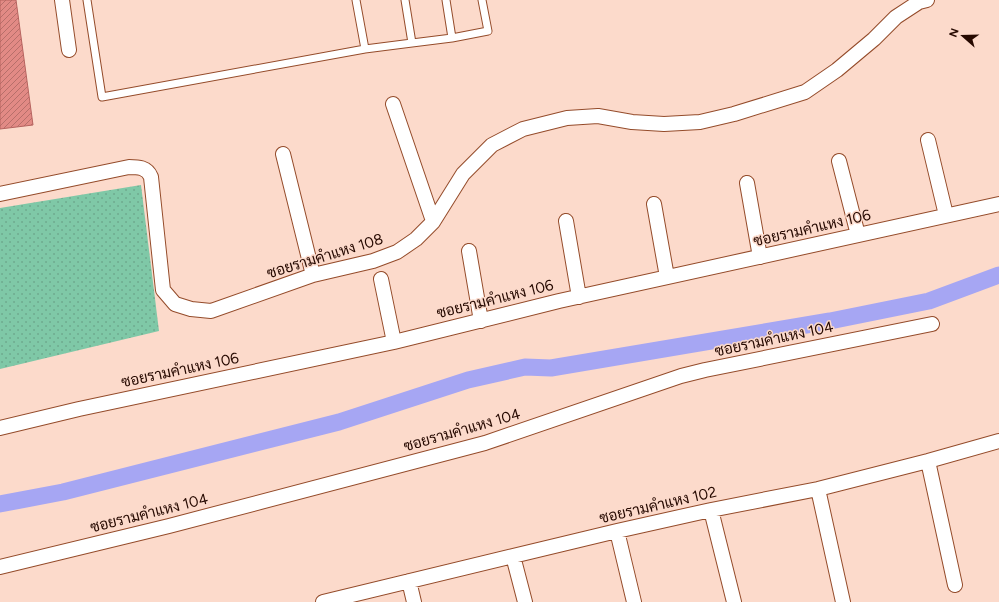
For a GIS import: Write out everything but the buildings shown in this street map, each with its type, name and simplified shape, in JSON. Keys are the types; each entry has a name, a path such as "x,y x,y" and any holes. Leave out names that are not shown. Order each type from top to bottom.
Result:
{"street":[{"path":"62,0 69,50"},
{"name":"ซอยรามคำแหง 108","path":"0,194 129,167 145,169 149,172 151,177 163,290 175,304 191,309 211,311 313,275 374,261 397,252 416,239 433,222 463,174 492,144 523,129 567,118 598,116 632,122 664,124 700,122 734,114 805,92 837,70 874,39 896,17 919,2 927,0"},
{"path":"393,104 433,222"},
{"path":"928,140 946,215"},
{"path":"283,154 313,275"},
{"path":"840,161 858,235"},
{"path":"748,183 760,257"},
{"path":"654,204 667,277"},
{"name":"ซอยรามคําแหง 106","path":"0,428 79,409 394,342 579,297 999,204"},
{"path":"566,221 579,297"},
{"path":"470,251 481,320"},
{"path":"381,279 394,342"},
{"name":"ซอยรามคําแหง 104","path":"0,567 169,526 485,443 681,376 932,324"},
{"name":"ซอยรามคําแหง 102","path":"323,602 711,510 818,489 999,441"},
{"path":"928,461 955,584"},
{"path":"818,489 843,602"},
{"path":"711,510 734,602"},
{"path":"617,532 634,602"},
{"path":"512,556 525,602"},
{"path":"409,581 414,602"}],"lane":[{"path":"87,0 102,97 365,49 452,38 488,31 482,0"},
{"path":"356,0 365,49"},
{"path":"405,0 412,43"},
{"path":"446,0 452,38"}],"green space":[{"path":"141,185 159,331 0,369 0,208"}],"waterway":[{"path":"0,504 63,492 339,422 468,380 525,367 551,368 830,321 929,301 999,275"}]}
